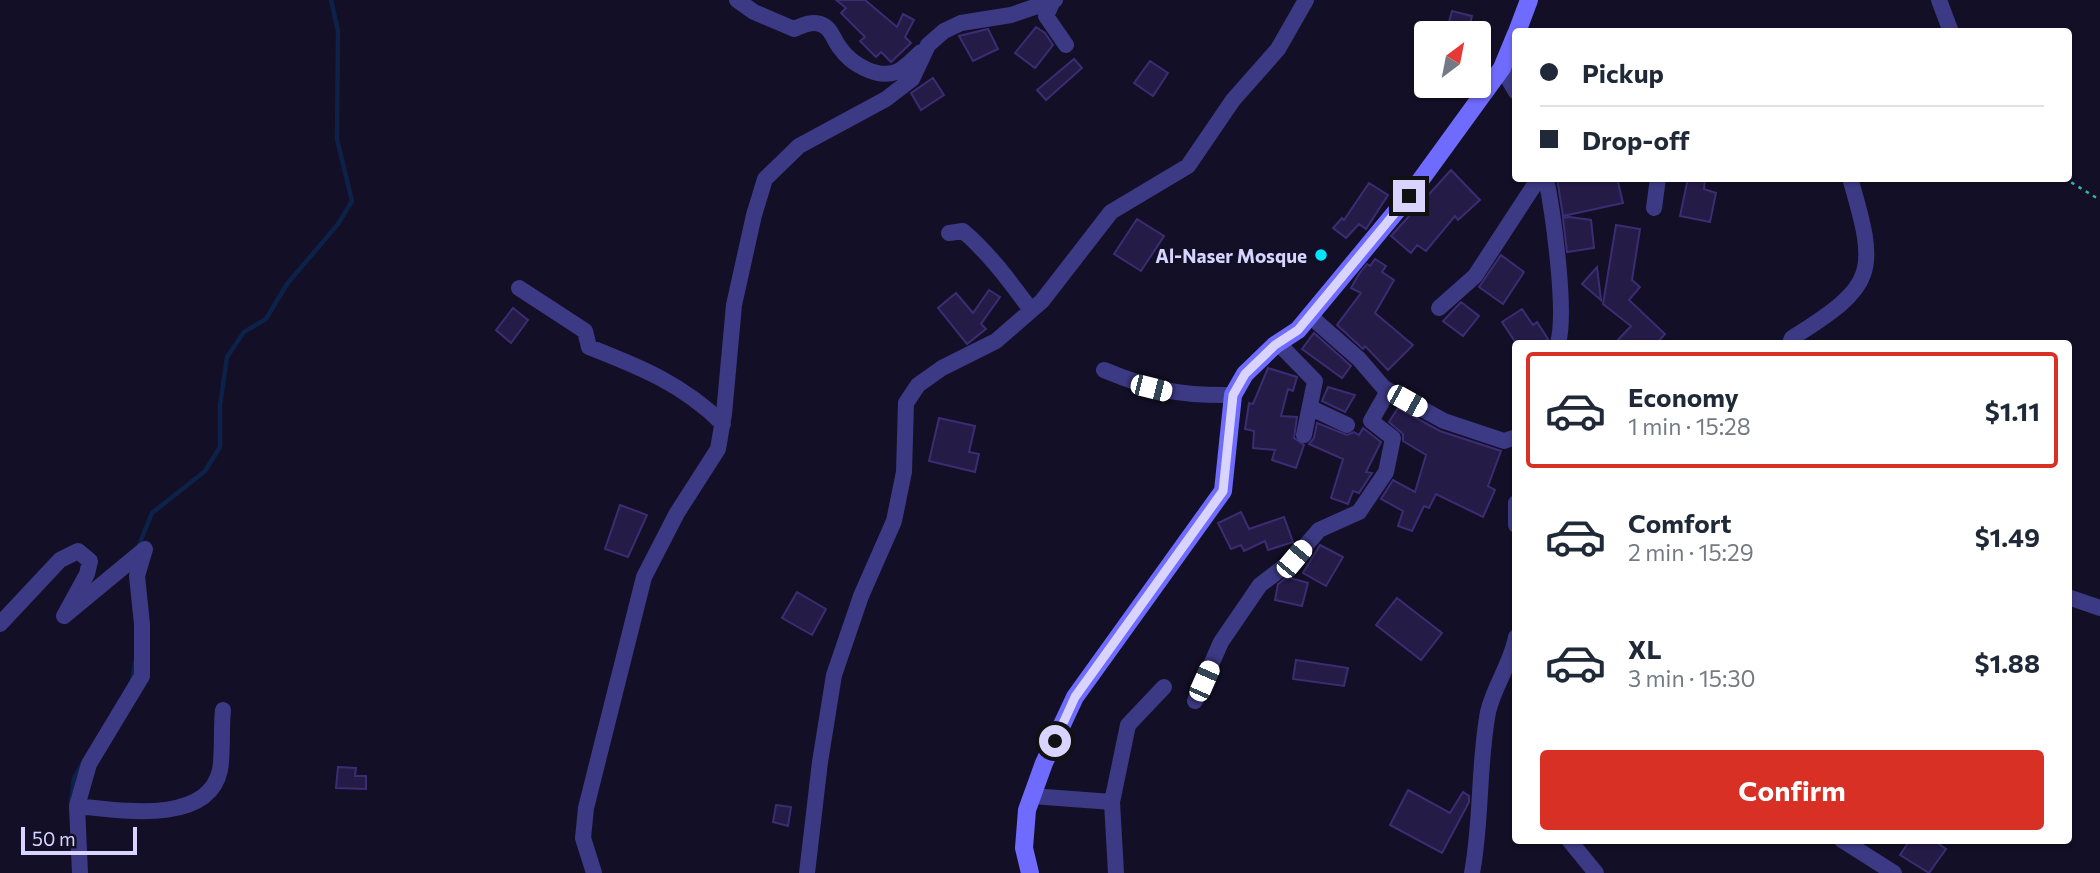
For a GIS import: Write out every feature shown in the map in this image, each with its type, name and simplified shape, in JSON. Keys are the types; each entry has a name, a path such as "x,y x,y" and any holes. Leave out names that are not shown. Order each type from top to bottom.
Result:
{"street":[{"path":"737,0 754,12 794,29 809,23 821,24 830,31 850,60 883,75 898,72 944,31 961,23 1011,15 1054,1"},
{"path":"807,873 820,762 834,675 861,596 894,521 904,472 906,403 918,385 942,368 996,341 1042,301 1111,212 1188,166 1234,100 1278,49 1306,0"},
{"path":"1519,28 1529,0"},
{"path":"1939,0 1950,28"},
{"path":"1054,1 1046,16 1066,45"},
{"path":"594,873 583,838 586,808 644,577 677,513 718,449 723,425 734,305 765,179 799,146 886,99 912,79 928,46"},
{"path":"1030,873 1024,848 1027,810 1032,796 1075,697 1223,491 1233,395 1245,374 1278,343 1298,330 1358,254 1409,196 1502,68 1512,46"},
{"path":"1502,68 1512,85"},
{"path":"1440,308 1475,276 1536,182"},
{"path":"1546,182 1558,279 1562,330 1559,340"},
{"path":"1654,208 1657,182"},
{"path":"1791,340 1829,315 1863,282 1868,261 1851,182"},
{"path":"949,233 963,231 975,242 993,259 1031,310"},
{"path":"519,288 585,331 589,347 653,372 707,408 723,425"},
{"path":"1310,316 1359,359 1388,391 1444,421 1504,441 1512,438"},
{"path":"1278,343 1315,381 1304,435"},
{"path":"1104,370 1172,393 1233,395"},
{"path":"1195,701 1221,642 1260,585 1294,559 1319,530 1359,512 1386,472 1393,438 1371,421 1388,391"},
{"path":"1311,408 1347,425"},
{"path":"0,624 60,560 78,551 90,561 87,573 64,616 145,549 136,576 142,624 142,676 89,764 77,806 80,873"},
{"path":"2072,598 2100,608"},
{"path":"1472,873 1476,849 1478,786 1489,710 1512,655"},
{"path":"1116,873 1112,802 1128,725 1164,687"},
{"path":"77,806 135,812 181,808 209,794 220,770 223,710"},
{"path":"1032,796 1112,802"},
{"path":"1572,844 1595,873"},
{"path":"1848,844 1894,873"}],"path":[{"path":"2071,182 2100,200"}],"building":[{"path":"836,0 865,0 897,27 903,14 914,20 905,37 911,43 891,62 881,52 876,57 860,41 865,37 841,13 846,8"},
{"path":"1452,11 1472,16 1471,21 1449,21"},
{"path":"1036,27 1045,33 1053,45 1035,68 1015,53"},
{"path":"988,29 998,49 973,61 959,36"},
{"path":"1074,59 1082,68 1046,100 1037,90"},
{"path":"1150,61 1168,73 1153,96 1134,83"},
{"path":"933,78 944,95 921,110 911,93"},
{"path":"1451,170 1480,200 1458,220 1455,216 1426,251 1417,245 1411,253 1391,236"},
{"path":"1558,182 1618,182 1623,203 1563,216"},
{"path":"1687,182 1705,182 1704,189 1716,193 1710,222 1680,216"},
{"path":"1369,183 1388,195 1366,229 1359,224 1346,238 1333,228 1342,218 1344,220"},
{"path":"1563,218 1591,220 1594,248 1567,252"},
{"path":"1137,219 1164,236 1141,271 1114,254"},
{"path":"1616,225 1640,229 1632,280 1640,287 1629,300 1665,334 1660,340 1618,340 1631,326 1603,304"},
{"path":"1501,255 1524,272 1503,304 1479,287"},
{"path":"1375,259 1386,266 1382,272 1394,280 1375,313 1413,345 1388,370 1365,346 1363,349 1337,325 1361,293 1351,288 1359,274"},
{"path":"1597,267 1601,300 1582,284"},
{"path":"989,290 1000,297 981,324 986,329 967,344 938,308 956,293 973,313"},
{"path":"1461,302 1479,316 1463,336 1443,321"},
{"path":"513,308 528,320 511,343 496,330"},
{"path":"1522,309 1533,325 1537,322 1548,339 1514,340 1502,322"},
{"path":"1314,333 1351,366 1342,378 1302,349"},
{"path":"1268,368 1297,377 1293,391 1288,389 1281,416 1297,417 1294,438 1304,445 1296,468 1272,460 1275,450 1253,448 1254,431 1245,429 1249,403 1253,404"},
{"path":"1328,387 1355,395 1345,412 1322,401"},
{"path":"1398,408 1440,431 1501,451 1488,486 1495,490 1483,517 1436,494 1429,508 1424,506 1412,531 1398,526 1403,511 1381,499 1393,480 1415,492 1426,455 1403,441 1403,434 1389,422"},
{"path":"939,418 975,426 969,452 979,454 975,472 929,461"},
{"path":"1317,423 1347,435 1354,432 1359,435 1363,428 1381,442 1366,472 1372,473 1359,493 1353,491 1348,504 1331,498 1343,459 1309,444 1314,438"},
{"path":"620,505 647,515 628,557 605,549"},
{"path":"1241,512 1249,529 1284,517 1293,542 1268,550 1265,541 1244,551 1241,545 1231,549 1218,523"},
{"path":"1320,545 1343,557 1326,586 1303,573"},
{"path":"1287,577 1308,583 1302,606 1275,600 1278,584"},
{"path":"797,592 826,609 812,635 782,618"},
{"path":"1397,598 1442,633 1421,660 1376,625"},
{"path":"1296,660 1348,668 1344,686 1293,679"},
{"path":"338,767 356,768 355,776 366,776 366,789 336,788"},
{"path":"1408,790 1450,813 1463,792 1469,796 1469,802 1442,853 1390,825"},
{"path":"776,805 791,807 788,826 773,822"},
{"path":"1907,844 1939,844 1946,849 1929,873 1900,855"}],"waterway":[{"path":"137,550 152,513 205,471 220,447 220,405 227,357 244,332 266,319 287,284 338,224 352,201 337,139 338,31 331,0"},
{"path":"132,681 135,662"},
{"path":"71,801 74,778 82,764"}],"place":[{"name":"Al-Naser Mosque","path":"1321,255"}],"route":[{"path":"1055,741 1075,697 1223,491 1233,395 1245,374 1275,345 1298,330 1358,254 1409,196"}]}
